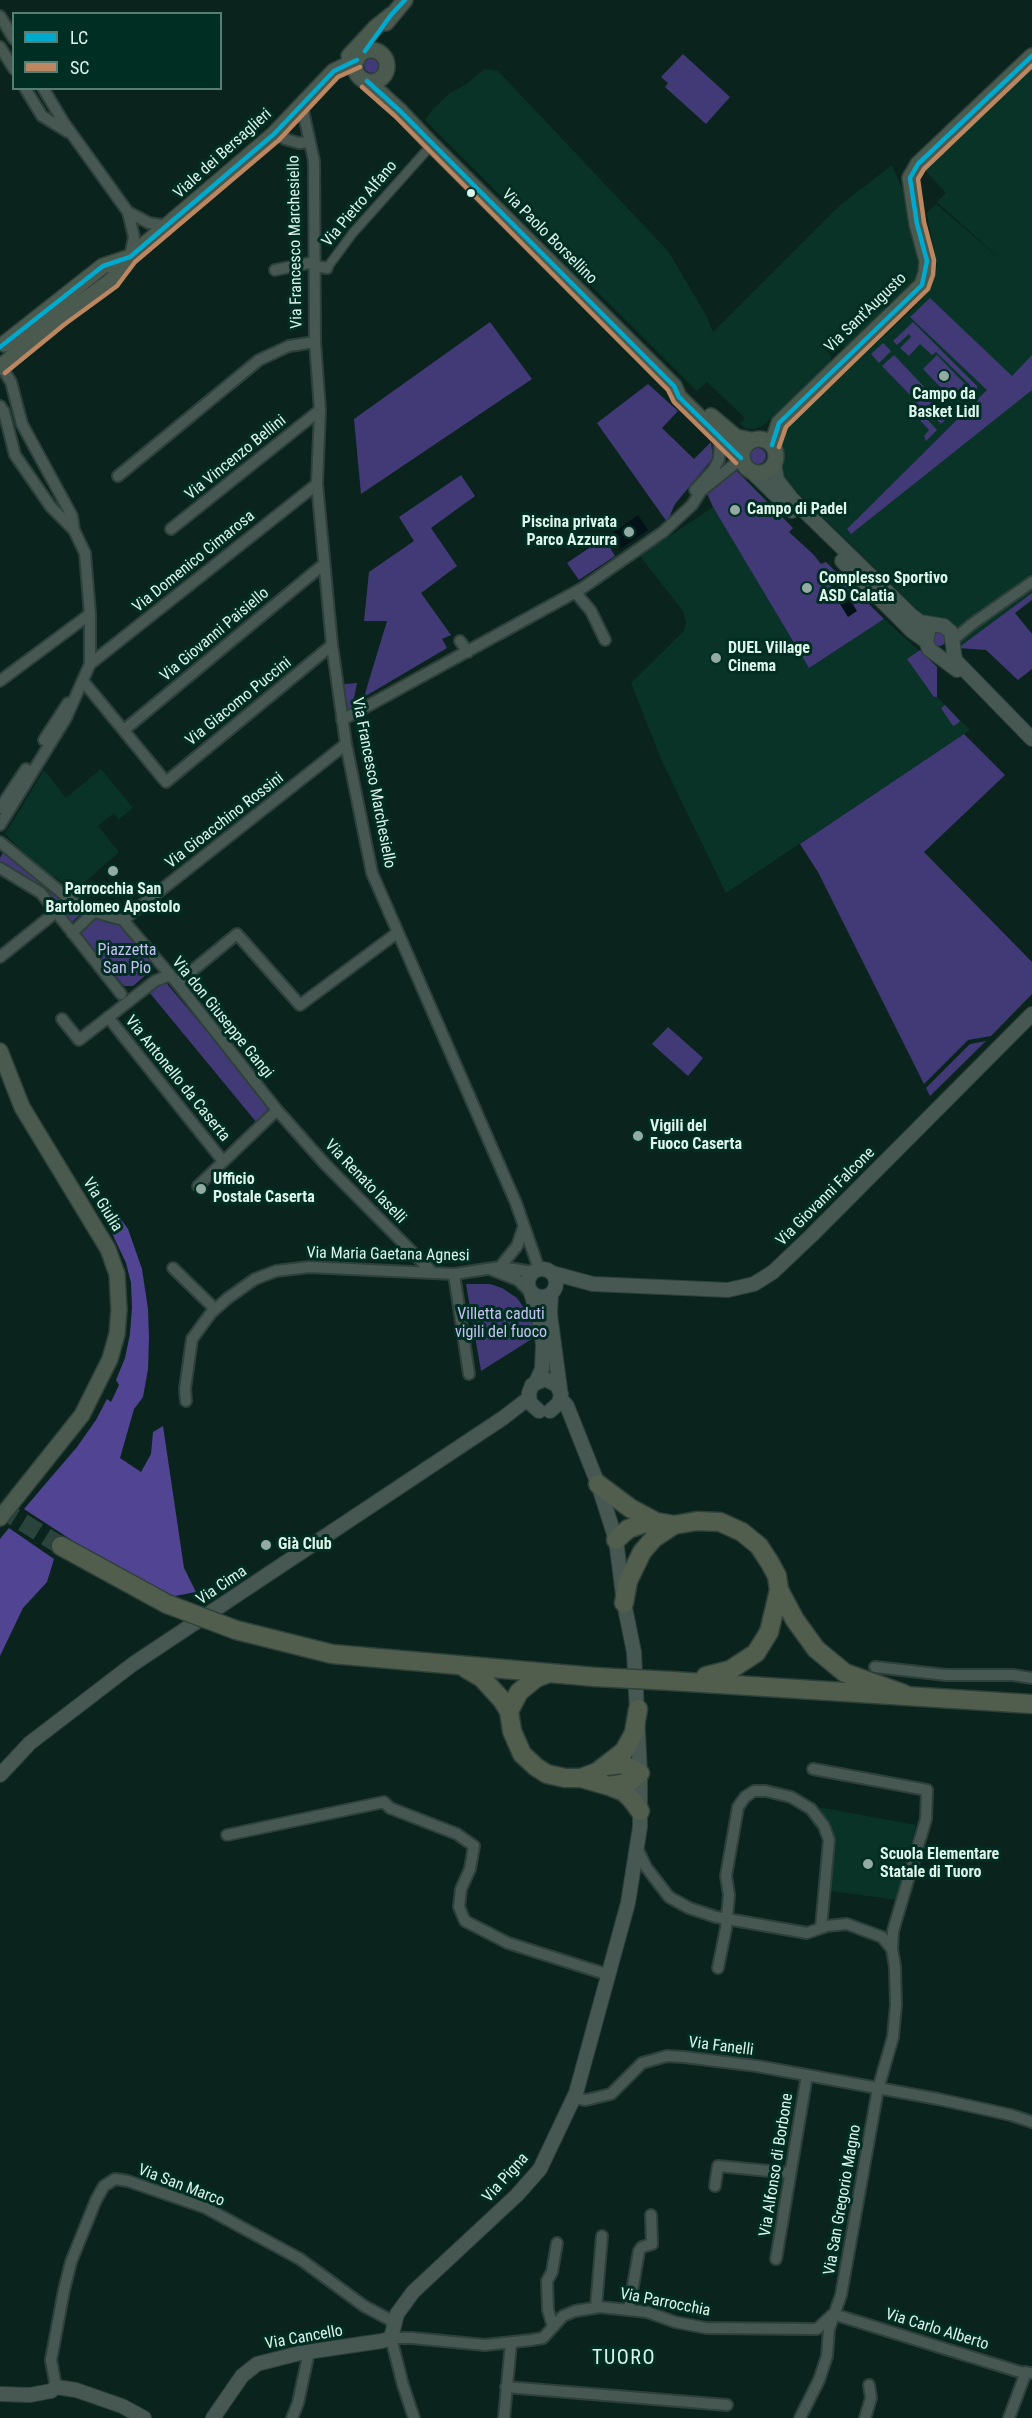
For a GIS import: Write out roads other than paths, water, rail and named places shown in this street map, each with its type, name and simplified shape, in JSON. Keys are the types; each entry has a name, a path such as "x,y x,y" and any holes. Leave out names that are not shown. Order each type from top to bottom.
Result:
{"highway":[{"path":"598,1484 655,1530"},
{"path":"616,1540 628,1529 642,1524 655,1530 697,1521 720,1522 742,1532 759,1546 770,1563 777,1576 779,1590 795,1620 816,1649 845,1673 904,1694"},
{"path":"624,1603 633,1567 655,1530"},
{"path":"61,1546 166,1604 236,1630 332,1654 595,1677 679,1680 1032,1704"},
{"path":"679,1680 730,1671 756,1653 769,1632 779,1590"},
{"path":"461,1666 488,1684 502,1700 508,1711 512,1731 522,1754 536,1767 547,1774 581,1778 624,1792 640,1811"},
{"path":"508,1711 519,1692 536,1678 549,1673"},
{"path":"606,1767 624,1751 634,1733 638,1709"},
{"path":"581,1778 606,1767 622,1764 640,1773 627,1783 609,1786"}],"main road":[{"path":"334,71 361,66 391,15 405,0"},
{"name":"Viale dei Bersaglieri","path":"0,366 112,280 130,257 169,226 276,132 376,27 391,15"},
{"name":"Via Paolo Borsellino","path":"400,111 385,75 388,65 384,56 375,50 361,66 400,111 674,386 680,397 741,458"},
{"name":"Via Sant'Augusto","path":"772,445 779,423 922,285 927,261 917,224 910,178 918,164 1032,56"},
{"path":"361,66 377,81 385,75"},
{"name":"Viale dei Bersaglieri","path":"4,344 103,266 130,257"},
{"name":"Via Paolo Borsellino","path":"674,386 685,391 736,437 751,440"},
{"path":"765,439 772,445 776,456 774,464 768,471 753,472 745,467 741,458 743,448 751,440 765,439"},
{"name":"Via Giulia","path":"0,1051 22,1107 44,1147 102,1238 117,1274 119,1310 117,1334 110,1359 97,1389 82,1415 0,1518"}],"street":[{"path":"0,16 12,36"},
{"path":"0,47 12,66"},
{"path":"26,90 42,116 73,136"},
{"path":"44,90 73,136 128,212 134,237 130,257"},
{"name":"Via Francesco Marchesiello","path":"302,106 314,161 312,263 320,410 317,484 324,564 342,720 372,873 516,1203 541,1271"},
{"path":"276,132 292,141 309,142"},
{"name":"Via Pietro Alfano","path":"312,263 327,268 352,234 427,150"},
{"path":"128,212 149,223 169,226"},
{"path":"275,270 312,263"},
{"name":"Via Francesco Marchesiello","path":"118,476 259,360 289,346 315,342"},
{"path":"0,366 10,382 22,424 72,516 74,530 85,553 90,614 90,664 82,685 66,718 0,825"},
{"path":"0,406 4,412 15,455 51,507 74,530"},
{"name":"Via Vincenzo Bellini","path":"171,529 320,410"},
{"path":"8,433 22,424"},
{"path":"683,511 685,502 714,469 719,459 720,439"},
{"path":"342,720 575,592 663,532 692,505 701,491 741,458"},
{"path":"774,464 777,480 806,514 917,620 942,626 951,632 951,650 955,660 1032,739"},
{"path":"753,472 929,646 946,652 951,650 972,624 1032,582"},
{"name":"Via Domenico Cimarosa","path":"90,664 317,484"},
{"name":"Via Giovanni Paisiello","path":"124,730 324,564"},
{"path":"575,592 591,611 605,640"},
{"path":"0,681 90,614"},
{"path":"929,646 931,628 972,624"},
{"path":"460,642 468,652"},
{"name":"Via Giacomo Puccini","path":"124,730 165,782 332,645"},
{"path":"951,650 1032,749"},
{"path":"82,685 124,730"},
{"path":"0,808 58,716 82,685"},
{"name":"Via Gioacchino Rossini","path":"123,920 346,744"},
{"path":"0,846 73,902 94,912 123,920"},
{"path":"0,868 41,893 121,994 122,1006"},
{"path":"0,957 56,912"},
{"path":"72,933 94,912"},
{"name":"Via don Giuseppe Gangi","path":"123,920 174,979 277,1110"},
{"path":"62,1019 79,1040 159,978 174,979 237,934 300,1005 397,933"},
{"path":"121,994 134,990 152,974 156,969 156,959"},
{"name":"Via Giovanni Falcone","path":"541,1271 593,1284 728,1290 754,1284 773,1272 812,1235 1032,1014"},
{"name":"Via Antonello da Caserta","path":"108,1017 223,1161"},
{"path":"198,1186 277,1110"},
{"name":"Via Renato Iaselli","path":"277,1110 325,1164 433,1273"},
{"path":"496,1269 517,1246 524,1226"},
{"name":"Via Maria Gaetana Agnesi","path":"186,1401 184,1389 192,1339 215,1309 255,1279 276,1271 309,1267 454,1274 496,1269 541,1271"},
{"path":"173,1268 215,1309"},
{"name":"Via Maria Gaetana Agnesi","path":"496,1269 518,1280 530,1292"},
{"path":"544,1411 557,1407 560,1394 550,1314 552,1293 556,1285 541,1271 527,1282 539,1318 543,1344 542,1369 530,1389 530,1403 544,1411 575,1428"},
{"path":"454,1274 469,1374"},
{"name":"Via Giovanni Falcone","path":"552,1293 593,1284"},
{"path":"530,1292 542,1298 552,1293"},
{"path":"227,1835 384,1802 390,1808 457,1834 474,1846 470,1869 461,1889 459,1907 465,1921 508,1943 609,1976 628,1903 637,1848 640,1811 638,1709 634,1652 624,1603 616,1540 598,1484 560,1394 550,1380 536,1382"},
{"name":"Via Cima","path":"0,1775 30,1743 133,1664 503,1418 529,1398"},
{"name":"Via Cima","path":"503,1418 544,1411"},
{"path":"875,1667 946,1675 1013,1675 1032,1678"},
{"name":"Via San Gregorio Magno","path":"800,2418 819,2380 827,2356 833,2314 841,2295 878,2089 893,2034 895,1967 892,1949 893,1931 926,1819 927,1790 813,1769"},
{"path":"718,1968 727,1919 729,1894 726,1876 738,1807 745,1797 754,1791 766,1791 792,1797 804,1803 824,1826 829,1840 821,1928"},
{"path":"637,1848 651,1875 669,1897 688,1908 727,1919 807,1933 827,1926 847,1924 882,1937 892,1949"},
{"name":"Via Pigna","path":"391,2338 397,2314 413,2292 517,2195 540,2169 574,2098 609,1976"},
{"name":"Via Fanelli","path":"574,2098 586,2100 611,2094 642,2063 667,2056 723,2061 807,2075 969,2106 1032,2122"},
{"name":"Via Alfonso di Borbone","path":"776,2259 807,2075"},
{"path":"716,2186 718,2166 790,2173"},
{"name":"Via San Marco","path":"56,2387 51,2360 71,2262 96,2199 104,2186 115,2178 206,2208 300,2259 364,2306 394,2322"},
{"path":"628,2309 639,2251 642,2247 652,2244 651,2215"},
{"path":"596,2307 602,2236"},
{"path":"553,2327 548,2310 547,2281 552,2272 557,2244"},
{"name":"Via Parrocchia","path":"391,2338 485,2345 511,2343 543,2338 563,2316 596,2307 628,2309 706,2328 817,2329 833,2314"},
{"name":"Via Carlo Alberto","path":"833,2314 1029,2373"},
{"path":"391,2338 414,2418"},
{"name":"Via Cancello","path":"213,2418 242,2376 257,2364 309,2352 382,2342 391,2338"},
{"path":"504,2418 511,2343"},
{"path":"292,2418 298,2403 309,2352"},
{"path":"1009,2418 1029,2373"},
{"path":"866,2418 871,2398 869,2385"},
{"path":"0,2394 30,2395 51,2391 56,2387 89,2393 144,2418"},
{"path":"506,2387 727,2405"}],"tunnel":[{"path":"0,1508 61,1546"}],"place":[{"name":"Campo da Basket Lidl","path":"944,376"},
{"name":"Campo di Padel","path":"735,510"},
{"name":"Piscina privata Parco Azzurra","path":"629,532"},
{"name":"Complesso Sportivo ASD Calatia","path":"807,588"},
{"name":"DUEL Village Cinema","path":"716,658"},
{"name":"Parrocchia San Bartolomeo Apostolo","path":"113,871"},
{"name":"Vigili del Fuoco Caserta","path":"638,1136"},
{"name":"Ufficio Postale Caserta","path":"201,1189"},
{"name":"Già Club","path":"266,1545"},
{"name":"Scuola Elementare Statale di Tuoro","path":"868,1864"}],"district":[{"name":"TUORO","path":"624,2359"}],"park label":[{"name":"Piazzetta San Pio","path":"127,960"},
{"name":"Villetta caduti vigili del fuoco","path":"501,1324"}]}
